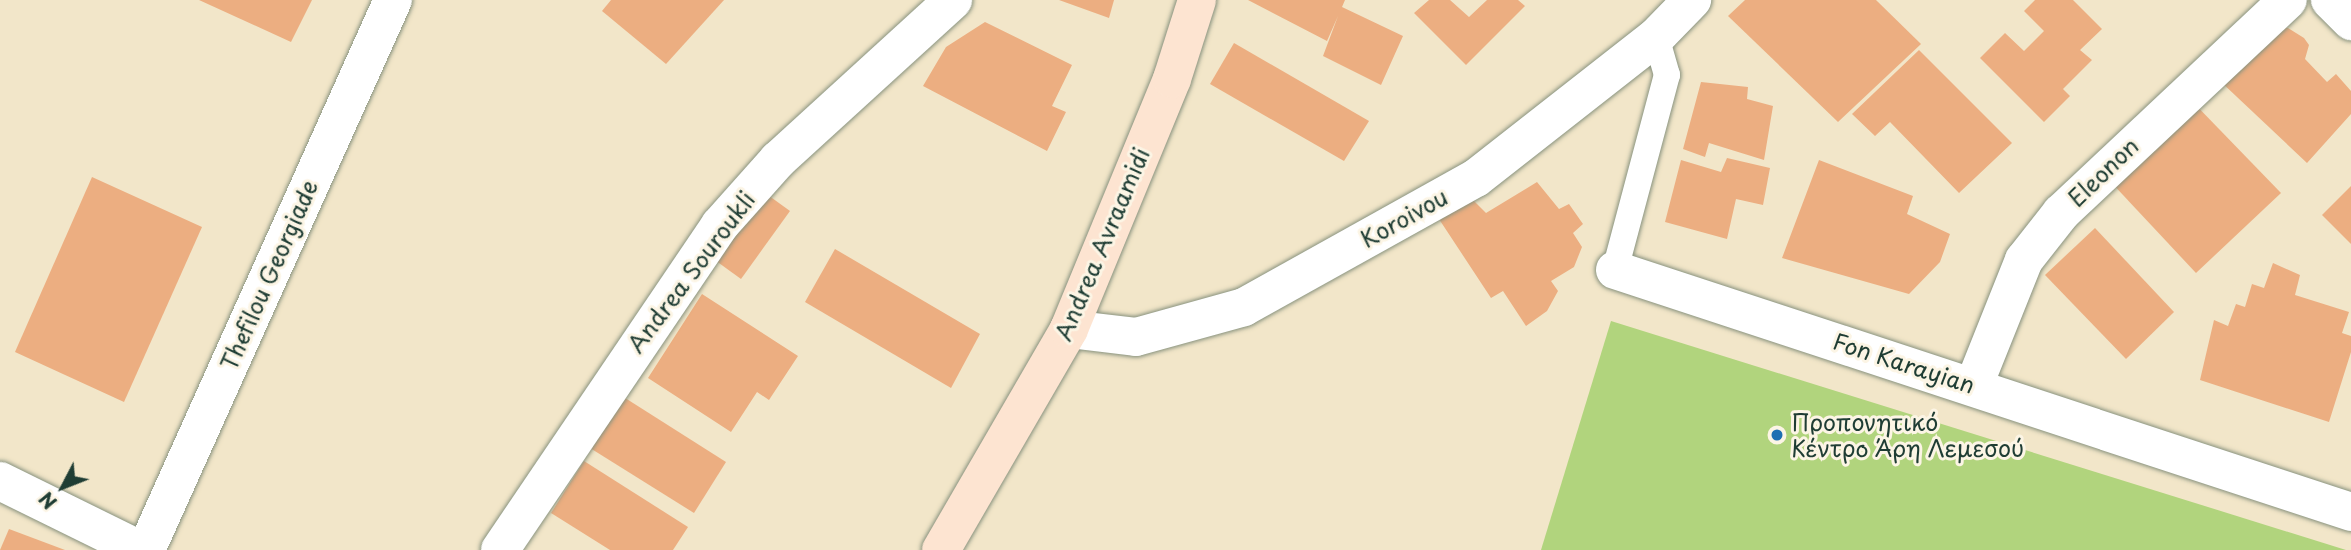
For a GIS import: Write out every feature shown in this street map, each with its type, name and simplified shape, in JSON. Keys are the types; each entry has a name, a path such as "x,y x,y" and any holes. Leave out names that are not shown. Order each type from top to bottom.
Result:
{"street":[{"name":"Thefilou Georgiade","path":"143,550 393,0"},
{"name":"Andrea Souroukli","path":"500,550 545,477 720,225 778,160 953,0"},
{"name":"Andrea Avraamidi","path":"941,550 1069,329 1172,79 1197,0"},
{"name":"Koroivou","path":"1069,329 1136,337 1244,307 1476,178 1656,37 1692,0"},
{"name":"Eleonon","path":"1974,385 2024,260 2061,214 2288,0"},
{"path":"2330,0 2351,21"},
{"name":"Fon Karayian","path":"1615,270 1974,385 2351,512"},
{"path":"0,481 143,550"}],"lane":[{"path":"1615,270 1667,75 1656,37"}],"green space":[{"name":"Προπονητικό Κέντρο Άρη Λεμεσού","path":"1611,321 2346,550 1541,550"}],"building":[{"path":"199,0 312,0 291,42"},
{"path":"611,0 724,0 666,64 602,11"},
{"path":"1059,0 1114,0 1109,18"},
{"path":"1248,0 1345,0 1342,7 1403,36 1381,85 1323,56 1338,16 1327,41"},
{"path":"1429,0 1450,0 1469,17 1487,0 1518,0 1525,6 1466,65 1414,13"},
{"path":"1745,0 1876,0 1921,44 1838,122 1728,16"},
{"path":"2035,0 2073,0 2102,29 2080,50 2092,60 2063,89 2070,96 2044,122 1980,58 2005,33 2024,51 2044,31 2024,11"},
{"path":"985,22 1072,65 1052,106 1066,112 1047,151 923,86 946,47"},
{"path":"2281,28 2288,28 2304,38 2309,45 2305,59 2327,82 2336,74 2351,91 2351,114 2307,163 2220,81"},
{"path":"1234,43 1369,121 1344,161 1210,84"},
{"path":"1919,50 2012,143 1959,193 1890,122 1875,136 1852,114"},
{"path":"1701,82 1748,87 1747,99 1773,106 1764,160 1709,143 1705,157 1683,149"},
{"path":"2188,97 2281,193 2196,273 2108,179"},
{"path":"1727,158 1770,168 1763,205 1736,199 1727,239 1665,222 1681,160 1721,172"},
{"path":"1819,160 1913,196 1907,214 1950,234 1940,262 1909,294 1782,258"},
{"path":"92,177 202,227 124,402 15,352"},
{"path":"1537,182 1559,209 1569,204 1583,224 1573,233 1582,247 1574,267 1551,281 1558,291 1547,311 1526,326 1503,291 1491,298 1437,216 1467,194 1486,213"},
{"path":"2351,186 2351,244 2322,215"},
{"path":"761,190 790,211 741,279 712,258"},
{"path":"2095,228 2174,312 2126,359 2045,275"},
{"path":"835,249 980,334 951,388 805,302"},
{"path":"2273,263 2300,275 2295,295 2349,312 2342,333 2351,336 2351,352 2329,422 2200,380 2214,320 2228,326 2236,304 2245,307 2252,284 2264,288"},
{"path":"702,294 798,356 769,400 757,392 731,432 648,378"},
{"path":"622,396 726,462 694,513 590,448"},
{"path":"584,461 688,527 673,550 610,550 551,513"},
{"path":"9,529 65,550 0,550"}],"place":[{"name":"Προπονητικό Κέντρο Άρη Λεμεσού","path":"1777,435"}]}
